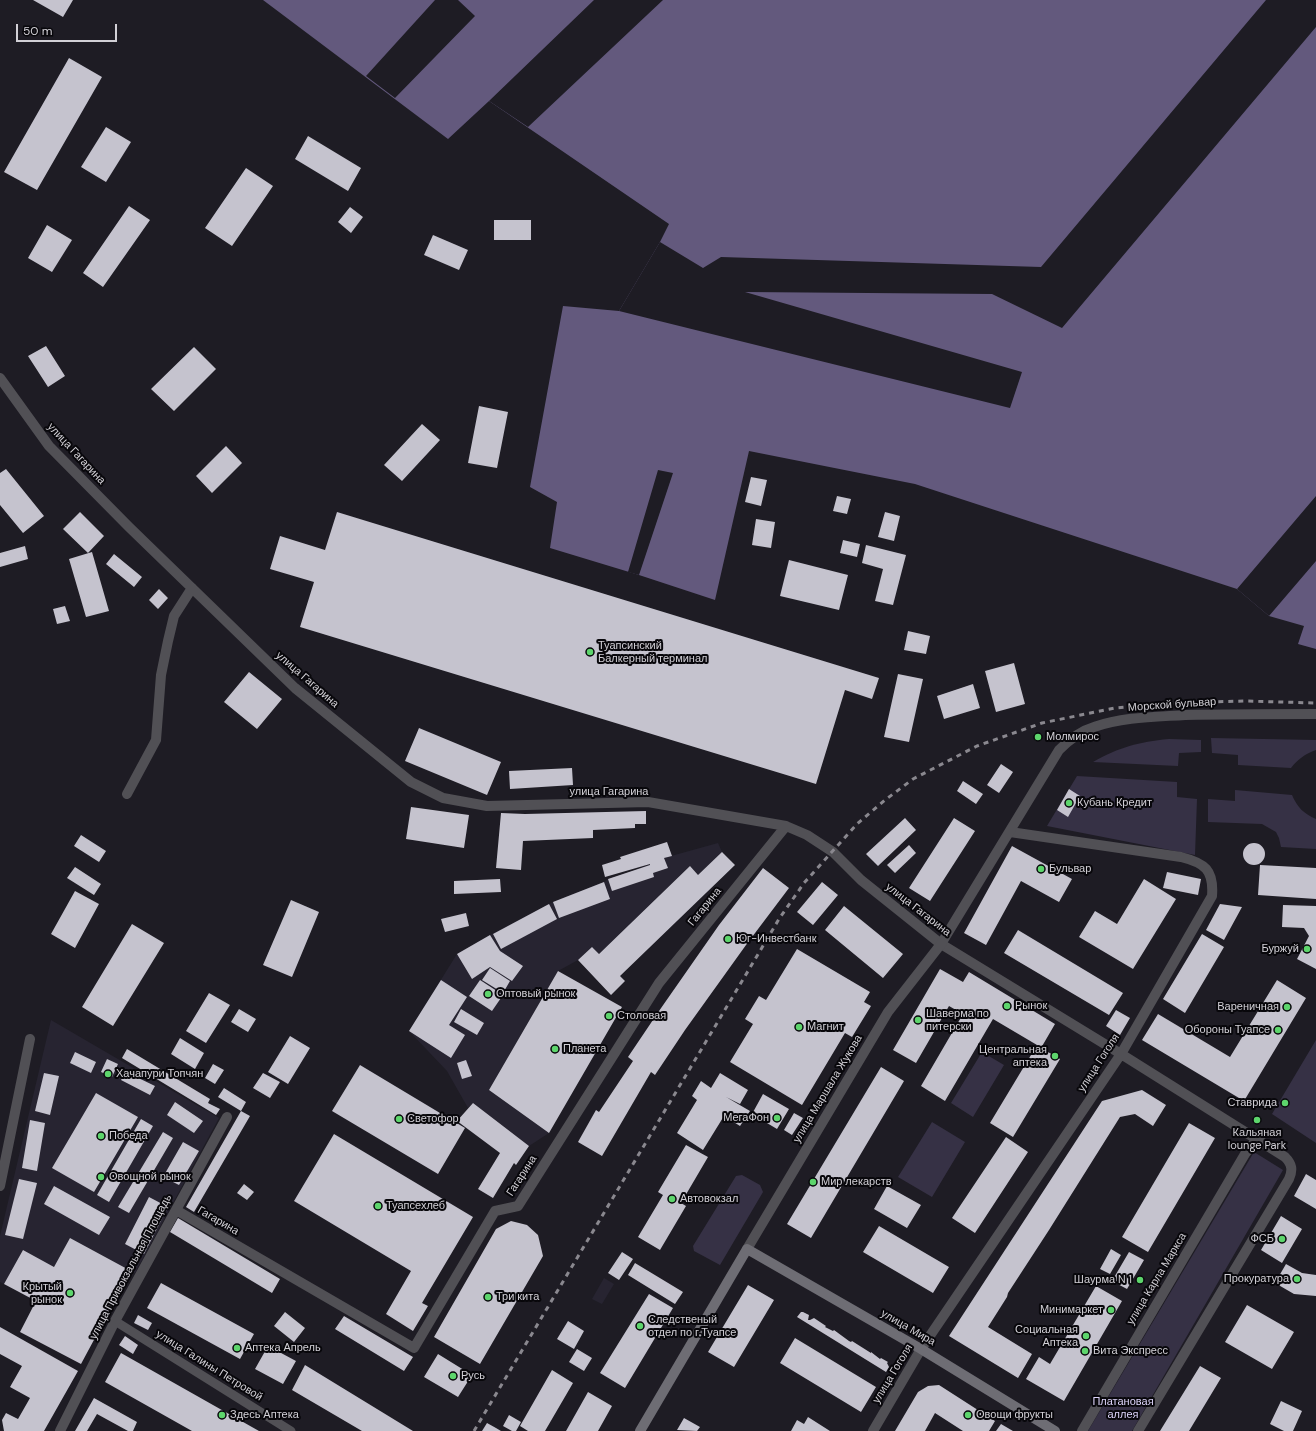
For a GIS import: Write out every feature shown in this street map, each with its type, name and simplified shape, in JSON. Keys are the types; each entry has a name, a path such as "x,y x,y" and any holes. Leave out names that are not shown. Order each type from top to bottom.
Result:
{"main road":[{"name":"улица Мира","path":"747,1249 921,1350 1055,1431"},
{"name":"улица Маршала Жукова","path":"640,1431 747,1249"}],"street":[{"name":"улица Гагарина","path":"0,378 49,446 129,527 295,688 411,782 444,798 487,806 648,802 786,826 807,835 833,852 860,880 941,944 1121,1054 1285,1157 1292,1167 1292,1172 1289,1179 1138,1431"},
{"path":"127,794 156,740 161,675 168,641 174,616 192,588"},
{"name":"Морской бульвар","path":"1048,767 1059,750 1072,738 1094,727 1120,721 1144,717 1235,713 1316,714"},
{"name":"улица Маршала Жукова","path":"747,1249 888,1012 941,944 1048,767"},
{"name":"Гагарина","path":"176,1210 414,1348 495,1211 518,1206 659,984 786,826"},
{"name":"улица Гоголя","path":"873,1431 921,1350 1121,1054 1212,896 1212,881 1209,872 1200,864 1181,857 1010,832"},
{"path":"0,1186 30,1039"},
{"name":"улица Привокзальная Площадь","path":"60,1431 114,1321 228,1117"},
{"name":"улица Карла Маркса","path":"1082,1431 1245,1154 1256,1140"},
{"name":"улица Галины Петровой","path":"114,1321 291,1431"}],"shaded area":[{"path":"263,0 1316,0 1316,649 1298,644 1304,626 1269,616 1237,589 915,484 749,451 715,600 550,548 557,502 530,487 563,306 619,311 669,224 489,101 448,139"},
{"name":"Оптовый рынок","path":"718,843 722,852 698,875 690,866 599,954 592,947 578,960 558,971 489,1090 549,1133 529,1146 473,1103 468,1108 447,1071 409,1031 457,954 553,902 664,858"},
{"name":"Овощной рынок","path":"51,1020 219,1118 135,1273 70,1238 54,1267 23,1250 4,1284 0,1282 0,1236"},
{"path":"604,1278 614,1284 602,1304 592,1299"}],"green space":[{"path":"1211,738 1316,740 1316,750 1302,757 1291,768 1238,765 1238,755 1212,753"},
{"path":"1169,739 1201,740 1201,752 1179,753 1178,766 1093,762 1112,752 1130,746"},
{"path":"1077,776 1177,782 1177,797 1197,799 1195,855 1047,826"},
{"path":"1235,790 1292,795 1301,810 1316,819 1316,849 1281,847 1276,832 1262,824 1208,822 1208,799 1235,801"},
{"path":"1316,1040 1316,1143 1272,1114"},
{"path":"982,1052 1004,1065 973,1117 951,1103"},
{"path":"932,1122 965,1142 932,1197 898,1177"},
{"name":"Платановая аллея","path":"1254,1152 1283,1170 1132,1431 1088,1431"},
{"path":"742,1175 760,1185 763,1192 720,1265 694,1251 693,1246 736,1176"}],"pier":[{"path":"435,0 458,0 475,16 395,98 366,76"},
{"path":"594,0 663,0 528,127 489,101"},
{"path":"1266,0 1316,0 1316,27 1062,328 992,294 745,292 1022,372 1010,408 619,311 660,242 703,268 721,257 1041,267"},
{"path":"658,470 673,473 639,575 628,572"},
{"path":"1316,496 1316,561 1269,616 1237,589"}],"building":[{"path":"33,0 73,0 63,17"},
{"path":"69,58 102,77 37,190 4,172"},
{"path":"106,127 131,142 106,182 81,167"},
{"path":"308,136 361,168 348,191 295,159"},
{"path":"246,168 273,186 232,246 205,228"},
{"path":"129,206 150,220 103,287 83,273"},
{"path":"350,207 363,217 351,233 338,222"},
{"path":"494,220 531,220 531,240 494,240"},
{"path":"47,225 72,240 52,272 28,258"},
{"path":"433,235 468,250 459,270 424,255"},
{"path":"46,346 65,376 48,387 28,356"},
{"path":"194,347 216,369 174,411 151,389"},
{"path":"479,406 508,412 497,468 468,463"},
{"path":"422,424 440,440 402,481 384,465"},
{"path":"226,446 242,463 212,493 196,476"},
{"path":"6,469 44,516 23,533 0,505 0,473"},
{"path":"751,477 767,480 761,506 745,502"},
{"path":"837,496 851,499 847,514 833,511"},
{"path":"80,512 104,536 88,553 63,529"},
{"name":"Туапсинский Балкерный терминал","path":"337,512 879,678 872,699 845,690 816,784 300,627 314,582 270,569 280,536 325,550"},
{"path":"885,512 900,516 894,541 878,537"},
{"path":"756,519 775,522 771,548 752,545"},
{"path":"843,540 860,544 857,557 840,553"},
{"path":"866,545 906,555 893,605 875,601 883,569 862,563"},
{"path":"25,546 28,559 0,567 0,553"},
{"path":"92,552 109,611 86,617 69,559"},
{"path":"114,554 142,577 134,587 106,564"},
{"path":"789,560 848,575 839,610 780,596"},
{"path":"159,589 168,598 158,609 149,600"},
{"path":"65,606 70,621 57,624 53,609"},
{"path":"908,631 930,636 926,654 904,650"},
{"path":"1014,663 1025,704 996,712 985,671"},
{"path":"249,672 282,699 257,729 224,702"},
{"path":"898,674 923,679 909,742 884,737"},
{"path":"973,684 980,708 944,719 937,696"},
{"path":"419,728 501,762 487,795 405,761"},
{"path":"1001,764 1013,772 999,793 987,785"},
{"path":"572,768 573,785 510,789 509,771"},
{"path":"963,781 983,794 976,804 957,791"},
{"name":"Кубань Кредит","path":"1069,789 1080,796 1068,817 1057,810"},
{"path":"411,807 469,815 464,848 406,839"},
{"path":"646,811 646,824 635,824 635,828 593,830 593,838 523,841 521,870 496,868 501,813 525,814"},
{"path":"905,818 916,830 878,866 866,854"},
{"path":"954,818 975,831 930,901 909,888"},
{"path":"81,835 106,851 99,862 74,846"},
{"path":"667,842 672,856 664,858 668,868 653,873 654,877 612,891 608,879 650,864 605,877 602,865 621,859 620,857"},
{"path":"1254,843 1262,846 1265,854 1262,862 1254,865 1246,862 1243,854 1246,846"},
{"path":"909,845 916,853 895,873 887,865"},
{"path":"1012,846 1072,879 1059,902 1021,881 986,945 964,933"},
{"path":"722,852 735,865 620,976 625,981 611,995 578,960 592,947 599,954 690,866 698,875"},
{"path":"1260,865 1316,868 1316,899 1258,895"},
{"path":"75,867 101,884 94,895 67,878"},
{"path":"763,868 789,888 685,1030 655,1075 651,1072 602,1156 578,1142 596,1110 599,1112 633,1061 628,1057 659,1011 719,925"},
{"path":"1167,872 1201,879 1198,895 1163,888"},
{"path":"500,879 501,892 454,894 454,881"},
{"path":"1144,879 1176,899 1133,969 1079,937 1095,911 1117,924"},
{"path":"604,882 610,899 559,918 553,902"},
{"path":"822,882 838,895 813,925 797,912"},
{"path":"75,891 99,904 75,948 51,934"},
{"path":"291,900 319,912 292,977 263,965"},
{"path":"549,904 557,919 501,949 493,934"},
{"path":"1220,904 1242,907 1224,940 1206,930"},
{"path":"1283,905 1316,906 1316,969 1297,959 1309,936 1304,928 1282,927"},
{"path":"844,906 903,954 883,978 825,930"},
{"path":"466,913 469,926 445,932 441,919"},
{"path":"132,924 164,943 113,1026 82,1007"},
{"path":"1018,930 1123,993 1109,1015 1004,953"},
{"path":"1202,934 1224,947 1185,1013 1163,999"},
{"path":"490,935 500,951 523,966 512,981 490,967 472,979 457,954"},
{"name":"Магнит","path":"797,949 870,992 864,1002 871,1006 852,1037 845,1033 802,1105 730,1062 753,1024 745,1019 759,996 766,1000"},
{"path":"490,968 510,981 503,993 482,980"},
{"path":"940,969 963,982 969,972 1055,1024 1041,1048 1060,1059 1013,1137 990,1123 1037,1045 993,1019 945,1101 921,1086 963,1014 949,1006 916,1063 893,1050"},
{"name":"Планета","path":"558,971 622,1007 549,1133 489,1090"},
{"path":"441,980 467,997 449,1025 465,1035 451,1058 409,1031"},
{"path":"480,980 503,995 492,1011 469,996"},
{"path":"1277,980 1306,998 1244,1101 1142,1040 1158,1014 1230,1057"},
{"path":"209,993 230,1005 206,1043 186,1031"},
{"path":"239,1009 256,1019 248,1032 231,1022"},
{"path":"461,1009 484,1023 477,1035 454,1022"},
{"path":"1116,1010 1130,1018 1120,1035 1106,1026"},
{"path":"290,1036 310,1048 288,1084 268,1072"},
{"path":"180,1038 204,1053 195,1069 171,1054"},
{"path":"127,1049 210,1099 208,1103 220,1109 216,1115 122,1058"},
{"path":"75,1052 96,1062 91,1073 70,1063"},
{"path":"107,1059 118,1064 112,1077 101,1072"},
{"path":"466,1060 472,1076 462,1079 457,1063"},
{"path":"213,1064 224,1070 215,1084 205,1078"},
{"name":"Светофор","path":"360,1065 465,1128 438,1174 332,1111"},
{"path":"881,1067 904,1081 811,1238 787,1224"},
{"path":"126,1072 155,1086 150,1095 121,1080"},
{"path":"44,1073 59,1076 50,1115 35,1111"},
{"path":"263,1073 280,1082 270,1098 253,1088"},
{"path":"720,1073 748,1090 740,1104 726,1097 750,1111 740,1126 724,1116 703,1150 677,1133 697,1100 692,1096 701,1081 711,1088"},
{"path":"224,1088 246,1102 241,1111 218,1097"},
{"path":"1142,1090 1166,1105 1153,1126 1135,1114 1120,1117 988,1327 1032,1354 1018,1378 949,1336 1102,1101"},
{"path":"96,1093 138,1117 94,1192 52,1168"},
{"path":"763,1094 789,1109 777,1129 752,1114"},
{"path":"175,1102 203,1121 194,1133 167,1115"},
{"path":"473,1103 529,1146 516,1165 514,1163 493,1198 478,1189 500,1153 457,1121"},
{"path":"241,1111 250,1116 194,1212 186,1207"},
{"path":"794,1113 803,1118 792,1135 784,1130"},
{"path":"141,1119 153,1126 109,1202 97,1195"},
{"path":"30,1120 45,1123 37,1171 22,1168"},
{"path":"1189,1123 1215,1138 1148,1252 1122,1237"},
{"path":"163,1132 173,1138 129,1213 118,1207"},
{"name":"Туапсехлеб","path":"334,1134 473,1217 422,1303 428,1306 413,1331 386,1314 411,1271 294,1201"},
{"path":"1006,1137 1028,1152 975,1233 952,1218"},
{"path":"183,1142 199,1151 179,1185 163,1177"},
{"name":"Автовокзал","path":"686,1145 708,1157 681,1203 686,1206 660,1250 638,1237 663,1195 658,1192"},
{"path":"1306,1174 1316,1180 1316,1209 1294,1196"},
{"path":"19,1179 37,1183 23,1239 5,1235"},
{"path":"244,1184 254,1192 247,1200 237,1193"},
{"path":"54,1186 110,1217 99,1235 44,1204"},
{"path":"887,1186 921,1205 907,1228 874,1209"},
{"path":"149,1197 168,1207 144,1254 125,1244"},
{"name":"ФСБ","path":"1281,1216 1302,1229 1282,1263 1261,1250"},
{"path":"178,1218 280,1279 272,1293 170,1232"},
{"name":"Три кита","path":"511,1221 527,1225 538,1235 543,1256 480,1364 434,1337 496,1229"},
{"path":"879,1226 949,1267 933,1293 863,1252"},
{"name":"Крытый рынок","path":"70,1238 131,1271 81,1364 20,1332 36,1301 4,1284 23,1250 54,1267"},
{"path":"1111,1249 1121,1255 1110,1274 1100,1269"},
{"path":"622,1252 633,1259 619,1280 608,1273"},
{"path":"1129,1252 1144,1260 1127,1289 1112,1281"},
{"path":"635,1263 683,1292 675,1304 628,1275"},
{"name":"Прокуратура","path":"1286,1264 1302,1273 1316,1275 1316,1296 1294,1294 1275,1283"},
{"path":"161,1283 254,1334 240,1359 147,1308"},
{"path":"748,1285 774,1300 734,1367 708,1352"},
{"path":"1096,1286 1122,1301 1064,1401 1026,1379 1039,1357 1050,1364"},
{"path":"649,1294 673,1308 625,1388 600,1373"},
{"path":"1247,1305 1294,1332 1272,1369 1225,1342"},
{"path":"285,1312 305,1328 294,1342 274,1326"},
{"path":"801,1312 809,1315 808,1320 814,1318 826,1326 825,1327 833,1331 834,1330 849,1341 852,1341 880,1359 881,1358 888,1362 889,1367 886,1372 797,1317"},
{"path":"138,1315 152,1323 148,1330 134,1323"},
{"path":"344,1316 413,1357 404,1371 335,1329"},
{"path":"568,1321 584,1331 574,1349 557,1339"},
{"path":"0,1327 78,1371 44,1431 4,1431 2,1420 6,1413 18,1419 30,1398 10,1387 22,1366 0,1354"},
{"path":"125,1336 138,1345 133,1354 119,1345"},
{"path":"795,1338 876,1387 861,1412 780,1363"},
{"path":"268,1346 296,1361 283,1384 255,1369"},
{"path":"577,1349 592,1358 584,1371 569,1362"},
{"path":"121,1353 259,1431 192,1431 105,1382"},
{"path":"438,1354 472,1375 458,1397 424,1377"},
{"path":"305,1365 413,1431 362,1431 292,1390"},
{"path":"1200,1366 1221,1378 1189,1431 1160,1431"},
{"path":"552,1370 573,1383 545,1431 528,1431 520,1426"},
{"path":"939,1385 995,1421 989,1431 963,1431 935,1413 925,1431 895,1431 918,1392 928,1386"},
{"path":"588,1392 612,1406 598,1431 566,1431"},
{"path":"94,1398 137,1422 133,1431 128,1431 97,1414 87,1431 75,1431"},
{"path":"1281,1401 1302,1411 1293,1431 1284,1431 1270,1424"},
{"path":"509,1415 521,1422 516,1431 512,1431 503,1426"},
{"path":"808,1417 830,1431 791,1431 797,1420 804,1424"},
{"path":"684,1418 700,1427 697,1431 677,1430"},
{"path":"487,1423 496,1428 501,1431 482,1431"},
{"path":"1001,1424 1013,1431 996,1431"}],"railway":[{"path":"474,1431 779,919 804,883 857,824 913,779 977,746 1042,723 1115,708 1174,703 1245,701 1316,703"}],"place":[{"name":"Туапсинский Балкерный терминал","path":"590,652"},
{"name":"Молмирос","path":"1038,737"},
{"name":"Кубань Кредит","path":"1069,803"},
{"name":"Бульвар","path":"1041,869"},
{"name":"Юг-Инвестбанк","path":"728,939"},
{"name":"Буржуй","path":"1307,949"},
{"name":"Оптовый рынок","path":"488,994"},
{"name":"Рынок","path":"1007,1006"},
{"name":"Вареничная","path":"1287,1007"},
{"name":"Столовая","path":"609,1016"},
{"name":"Шаверма по питерски","path":"918,1020"},
{"name":"Магнит","path":"799,1027"},
{"name":"Обороны Туапсе","path":"1278,1030"},
{"name":"Планета","path":"555,1049"},
{"name":"Центральная аптека","path":"1055,1056"},
{"name":"Хачапури Топчян","path":"108,1074"},
{"name":"Ставрида","path":"1285,1103"},
{"name":"МегаФон","path":"777,1118"},
{"name":"Светофор","path":"399,1119"},
{"name":"Кальяная lounge Park","path":"1257,1120"},
{"name":"Победа","path":"101,1136"},
{"name":"Овощной рынок","path":"101,1177"},
{"name":"Мир лекарств","path":"813,1182"},
{"name":"Автовокзал","path":"672,1199"},
{"name":"Туапсехлеб","path":"378,1206"},
{"name":"ФСБ","path":"1282,1239"},
{"name":"Прокуратура","path":"1297,1279"},
{"name":"Шаурма N 1","path":"1140,1280"},
{"name":"Крытый рынок","path":"70,1293"},
{"name":"Три кита","path":"488,1297"},
{"name":"Минимаркет","path":"1111,1310"},
{"name":"Следственый отдел по г.Туапсе","path":"640,1326"},
{"name":"Социальная Аптека","path":"1086,1336"},
{"name":"Аптека Апрель","path":"237,1348"},
{"name":"Вита Экспресс","path":"1085,1351"},
{"name":"Русь","path":"453,1376"},
{"name":"Здесь Аптека","path":"222,1415"},
{"name":"Овощи фрукты","path":"968,1415"}]}
